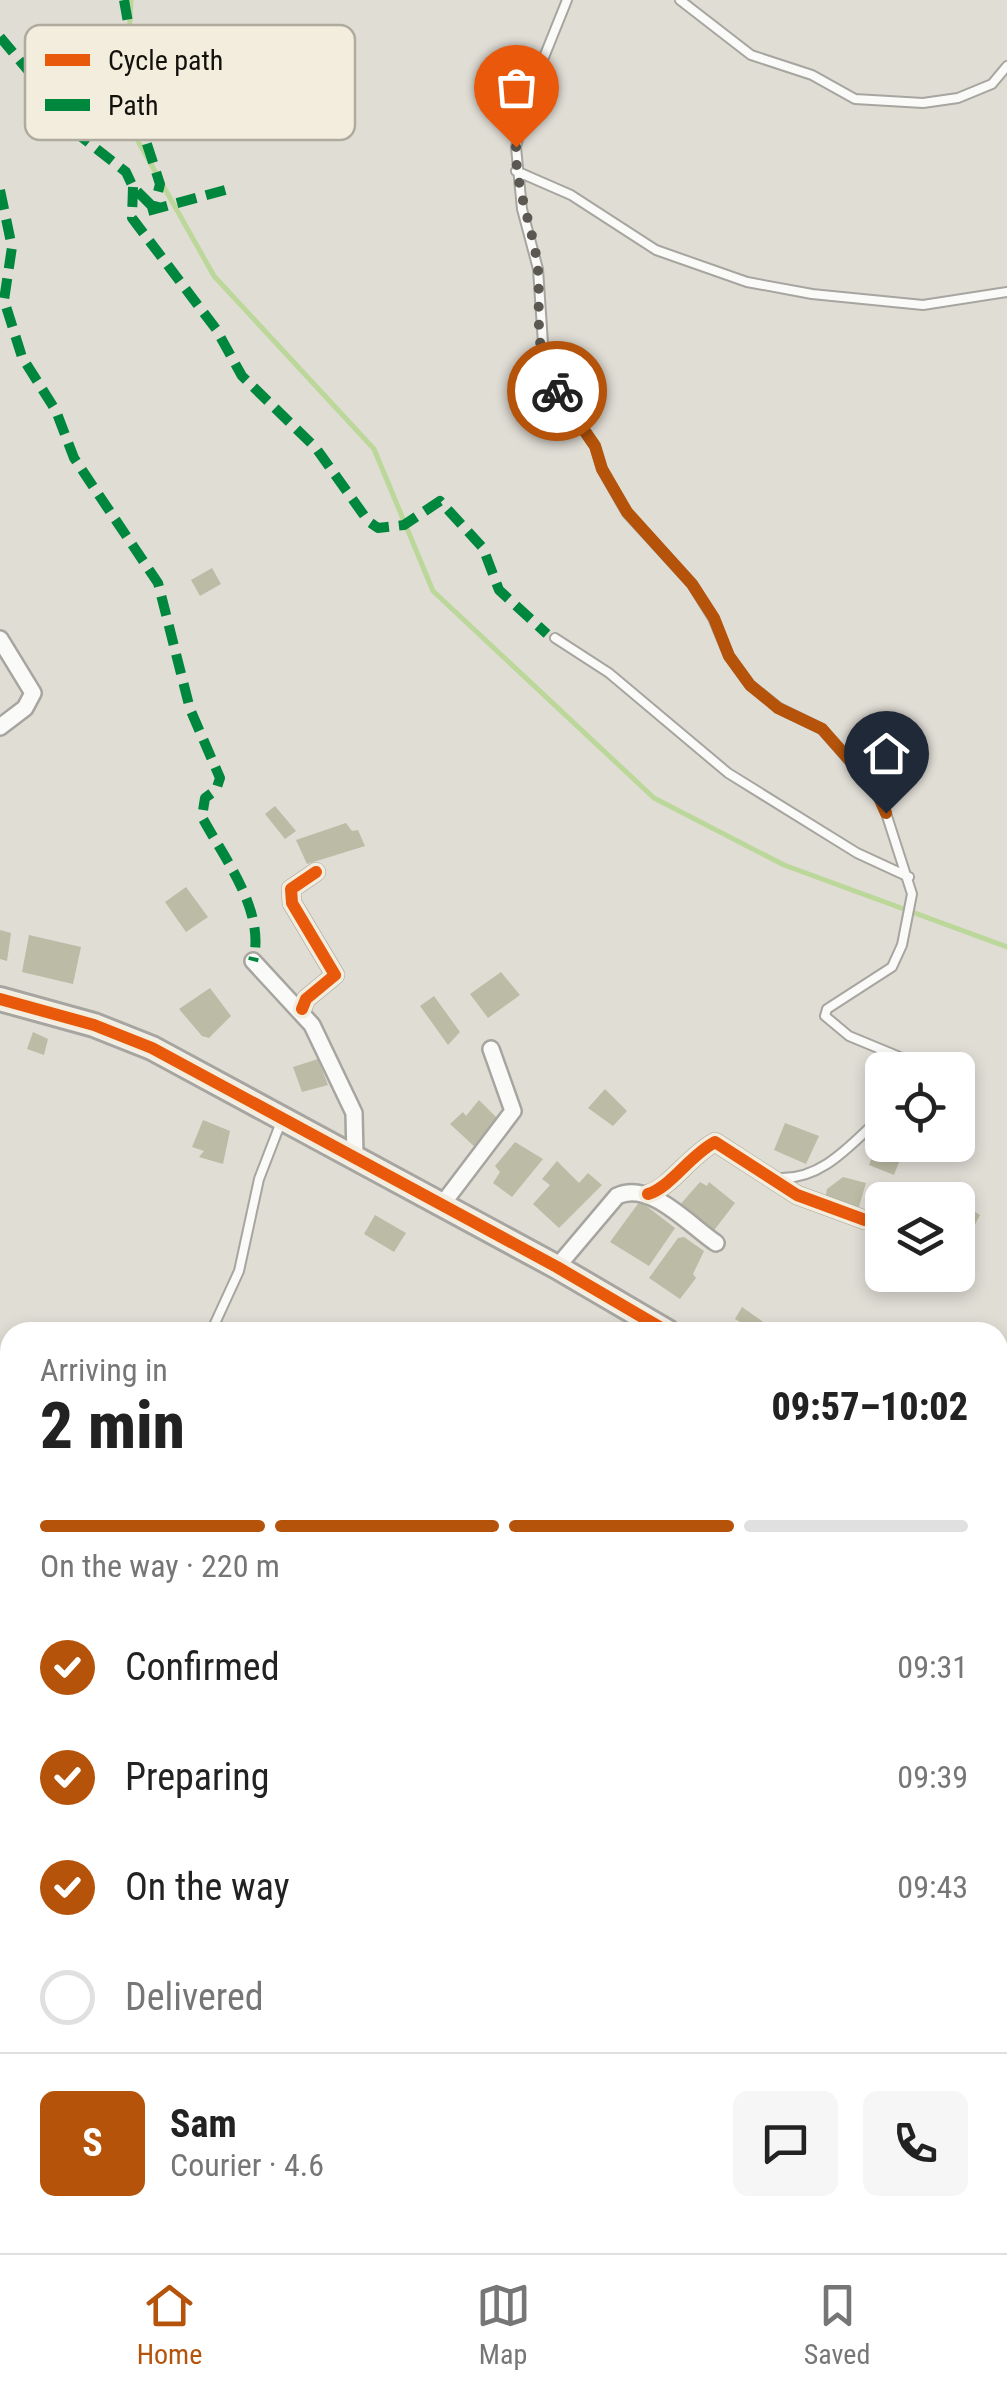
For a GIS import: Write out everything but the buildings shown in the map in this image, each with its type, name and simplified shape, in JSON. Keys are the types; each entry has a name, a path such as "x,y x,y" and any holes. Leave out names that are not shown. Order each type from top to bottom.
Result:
{"street":[{"path":"0,639 33,692 25,708 0,727"},
{"path":"302,1009 306,998 334,974 292,903 291,890 316,872"},
{"path":"253,961 302,1009 354,1113 354,1156"},
{"path":"0,999 94,1025 152,1048 651,1322"},
{"path":"441,1206 513,1111 490,1049"},
{"path":"648,1194 715,1142 797,1195 865,1220"},
{"path":"557,1267 617,1196 628,1191 648,1194 716,1242"}],"lane":[{"path":"567,0 528,97 516,147 516,171 538,270 545,373 595,446 602,469 627,512 692,584 714,618 729,656 750,685 778,708 822,729 876,790 910,877 910,917 892,967 826,1009 825,1016 849,1036 888,1052"},
{"path":"680,0 751,55 812,75 854,99 923,103 958,98 992,84 1007,66"},
{"path":"516,171 571,195 656,250 746,282 812,294 923,305 1007,292"},
{"path":"556,638 609,672 728,773 857,853 910,877"},
{"path":"216,1322 239,1272 259,1179 283,1118"},
{"path":"774,1177 794,1178 825,1166 865,1131"}],"waterway":[{"path":"130,25 131,0"},
{"path":"137,140 214,276 374,449 433,591 654,798 784,865 1007,947"}],"marked path":[{"path":"124,0 128,25"},
{"path":"0,37 25,67"},
{"path":"85,140 126,172 133,187 154,208"},
{"path":"146,140 160,184 154,208"},
{"path":"133,187 132,218 216,329 242,376 316,448 368,521 378,528 404,525 440,501 483,548 499,590 547,634"},
{"path":"148,211 229,189"},
{"path":"0,190 12,247 4,300 22,357 56,411 74,458 158,583 190,709 220,778 216,790 205,798 202,817 249,905 254,923 253,961"}],"cycle path":[{"path":"302,1009 306,999 335,975 292,903 291,889 316,872"},
{"path":"0,999 94,1025 152,1048 651,1322"},
{"path":"648,1194 665,1185 715,1142 797,1195 865,1220"}],"way so far":[{"path":"516,147 522,209 538,270 540,354 545,373 557,391"}],"route":[{"path":"557,391 595,446 602,469 627,512 646,539 680,568 692,584 714,618 729,656 750,685 778,708 822,729 876,790 886,813"}]}
